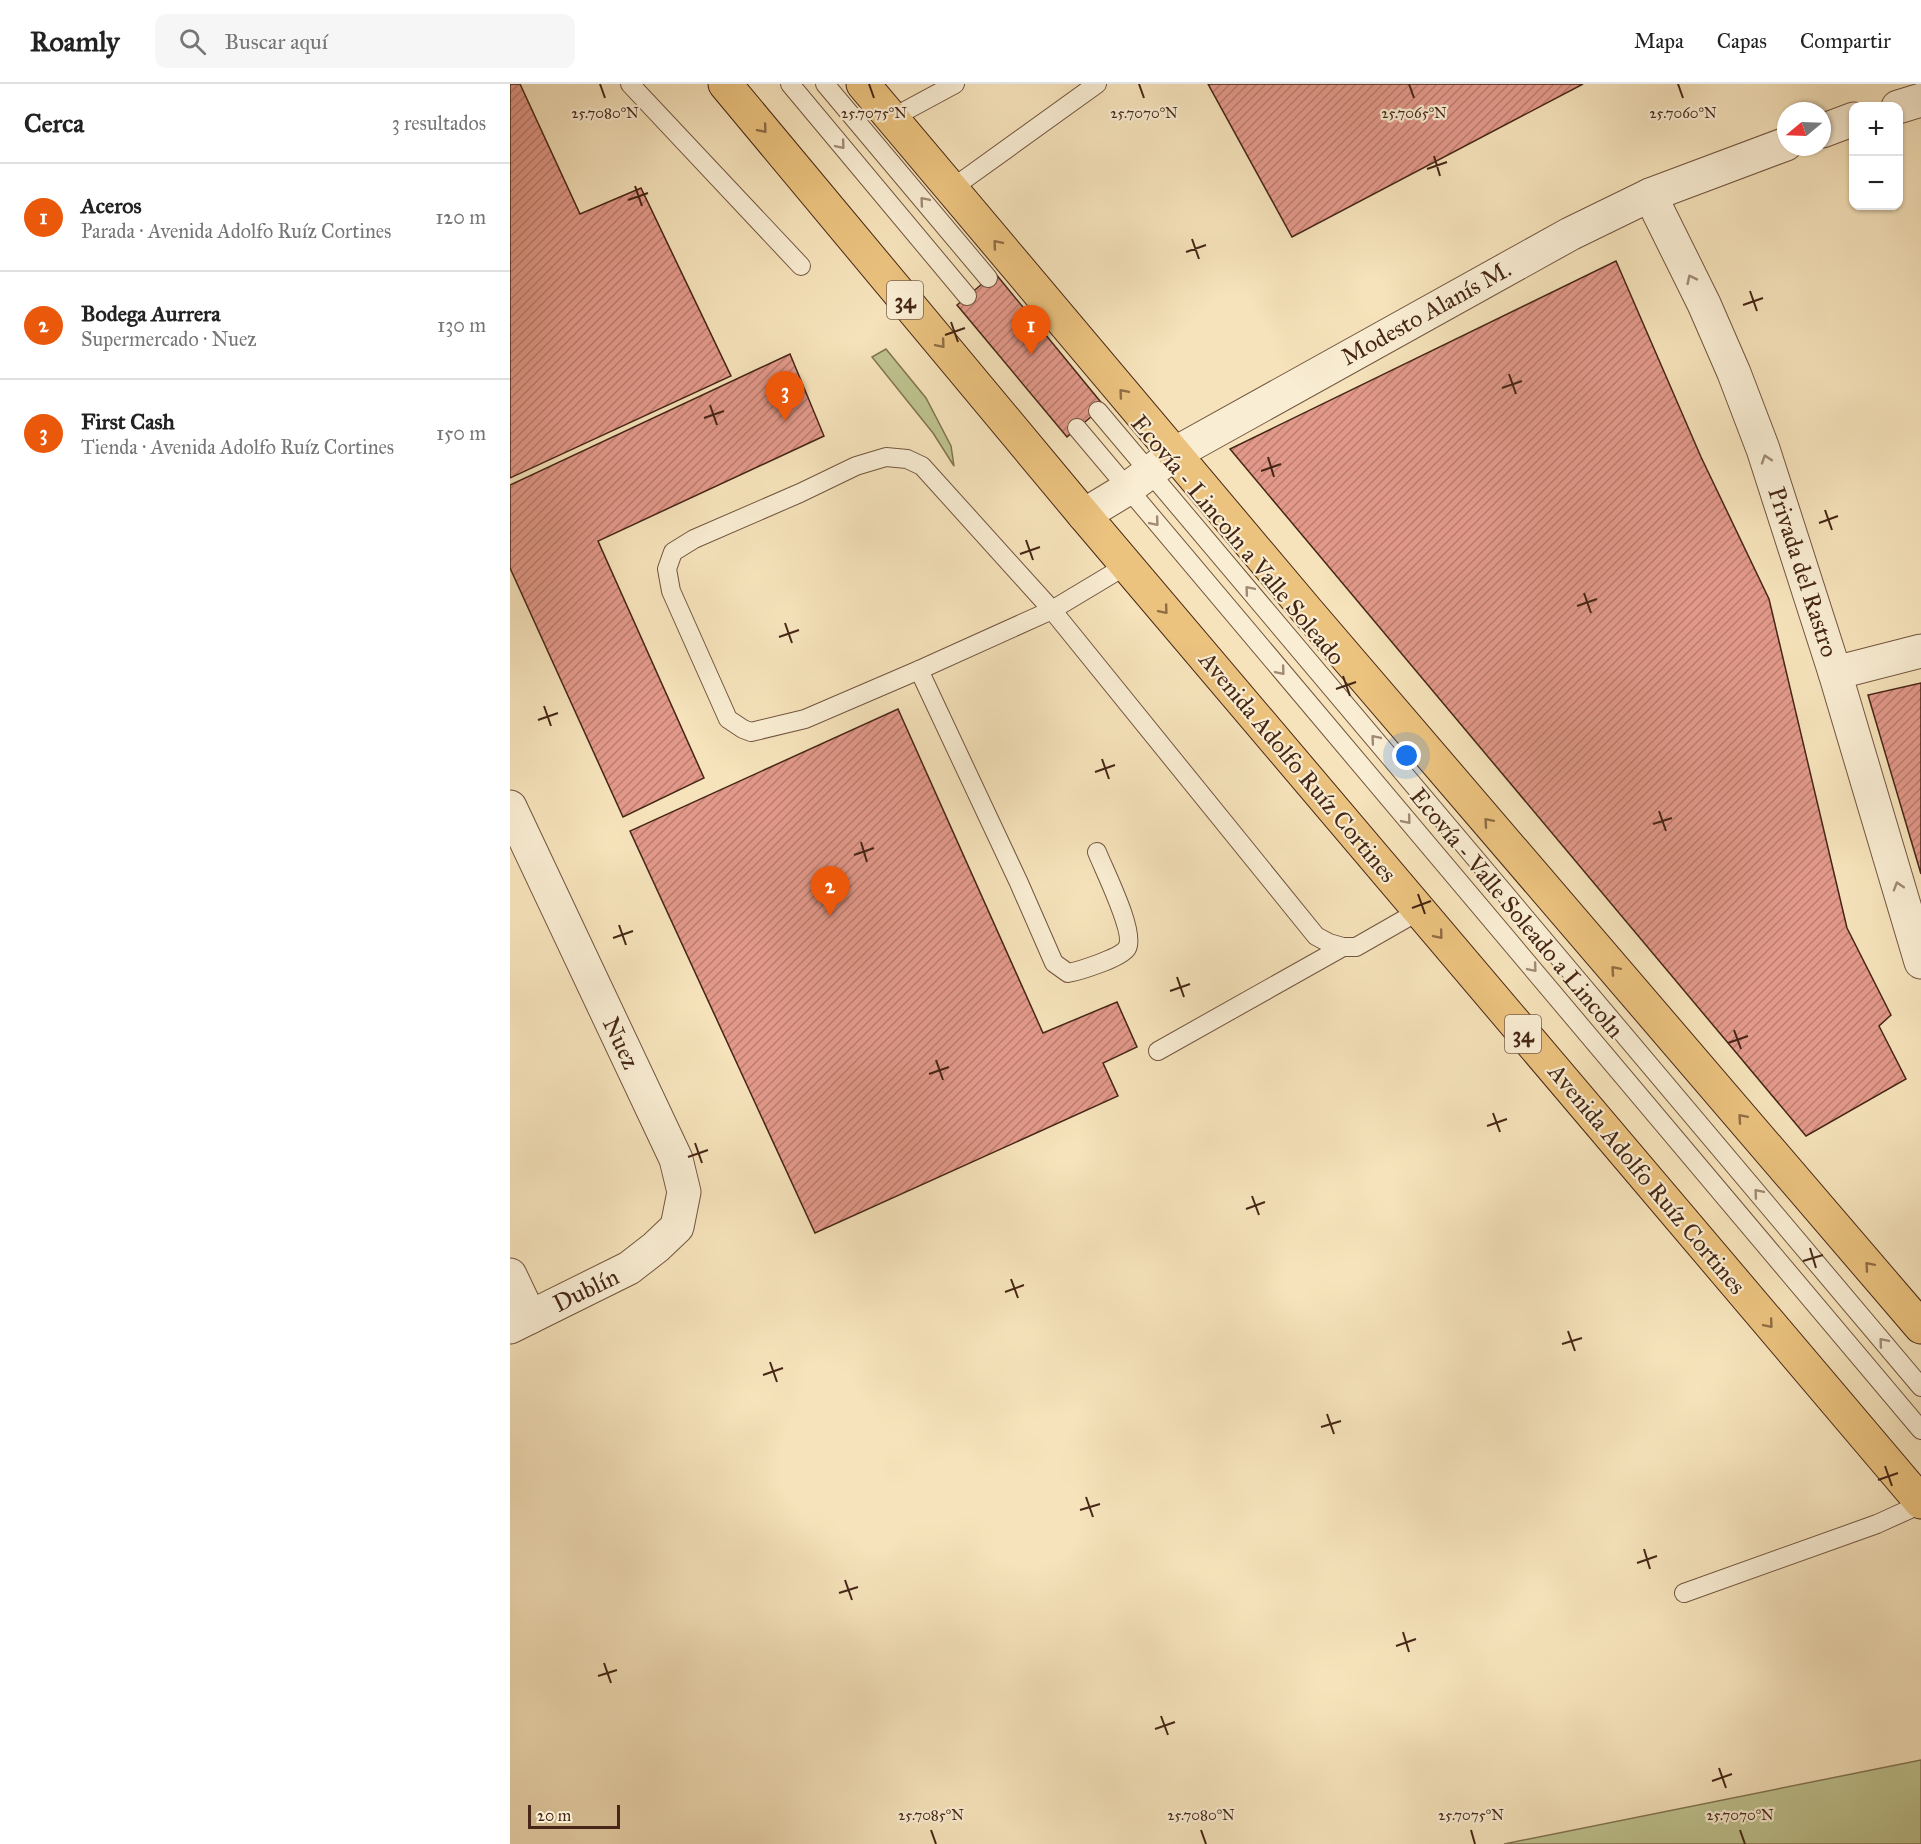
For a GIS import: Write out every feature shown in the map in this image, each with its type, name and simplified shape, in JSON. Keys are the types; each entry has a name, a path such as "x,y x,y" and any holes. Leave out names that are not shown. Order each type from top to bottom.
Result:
{"main road":[{"name":"Avenida Adolfo Ruíz Cortines","path":"725,84 1084,515 1921,1503"},
{"path":"863,84 951,189 1150,472 1921,1327"}],"street":[{"path":"1903,105 1921,100"},
{"path":"1831,128 1849,121"},
{"name":"Modesto Alanís M.","path":"1084,515 1150,472 1570,234 1650,195 1777,147"},
{"name":"Privada del Rastro","path":"1650,195 1704,304 1755,427 1835,673 1921,962"},
{"path":"1835,673 1921,651"},
{"name":"Nuez","path":"510,807 676,1159 684,1192 677,1227 629,1268"},
{"name":"Dublín","path":"520,1322 629,1268"},
{"path":"510,1275 520,1322"}],"lane":[{"path":"630,84 801,266"},
{"path":"790,84 967,296"},
{"path":"825,84 988,278"},
{"path":"892,118 955,84"},
{"path":"951,189 1098,84"},
{"name":"Ecovía - Lincoln a Valle Soleado","path":"1098,411 1921,1387"},
{"name":"Ecovía - Valle Soleado a Lincoln","path":"1077,429 1150,472 1921,1430"},
{"path":"1127,565 1052,610 919,670 805,718 751,732 728,719 671,591 667,569 673,552 694,539 856,466 886,458 907,459 922,466 1052,610 1316,936 1343,947 1356,946 1419,911"},
{"path":"919,670 1054,963 1068,973 1077,972 1120,955 1127,948 1129,937 1126,923 1097,852"},
{"path":"1158,1051 1343,947"},
{"path":"1684,1593 1877,1524 1921,1503"}],"green space":[{"path":"886,349 926,398 951,446 954,466 933,433 872,357"},
{"path":"1921,1760 1921,1844 1504,1844"}],"building":[{"path":"510,84 520,84 580,214 641,188 731,376 510,478"},
{"path":"1208,84 1583,84 1292,237"},
{"path":"1616,261 1701,457 1769,599 1847,928 1891,1015 1879,1026 1906,1079 1806,1136 1230,449"},
{"path":"995,273 1104,406 1067,437 957,305"},
{"path":"790,354 824,436 598,541 704,778 623,817 510,568 510,485"},
{"path":"1921,683 1921,874 1868,695"},
{"path":"898,709 1043,1033 1117,1002 1137,1047 1103,1063 1118,1096 815,1233 630,831"}],"place":[{"name":"Aceros","path":"1031,355"},
{"name":"First Cash","path":"785,421"},
{"name":"Bodega Aurrera","path":"830,916"}]}
